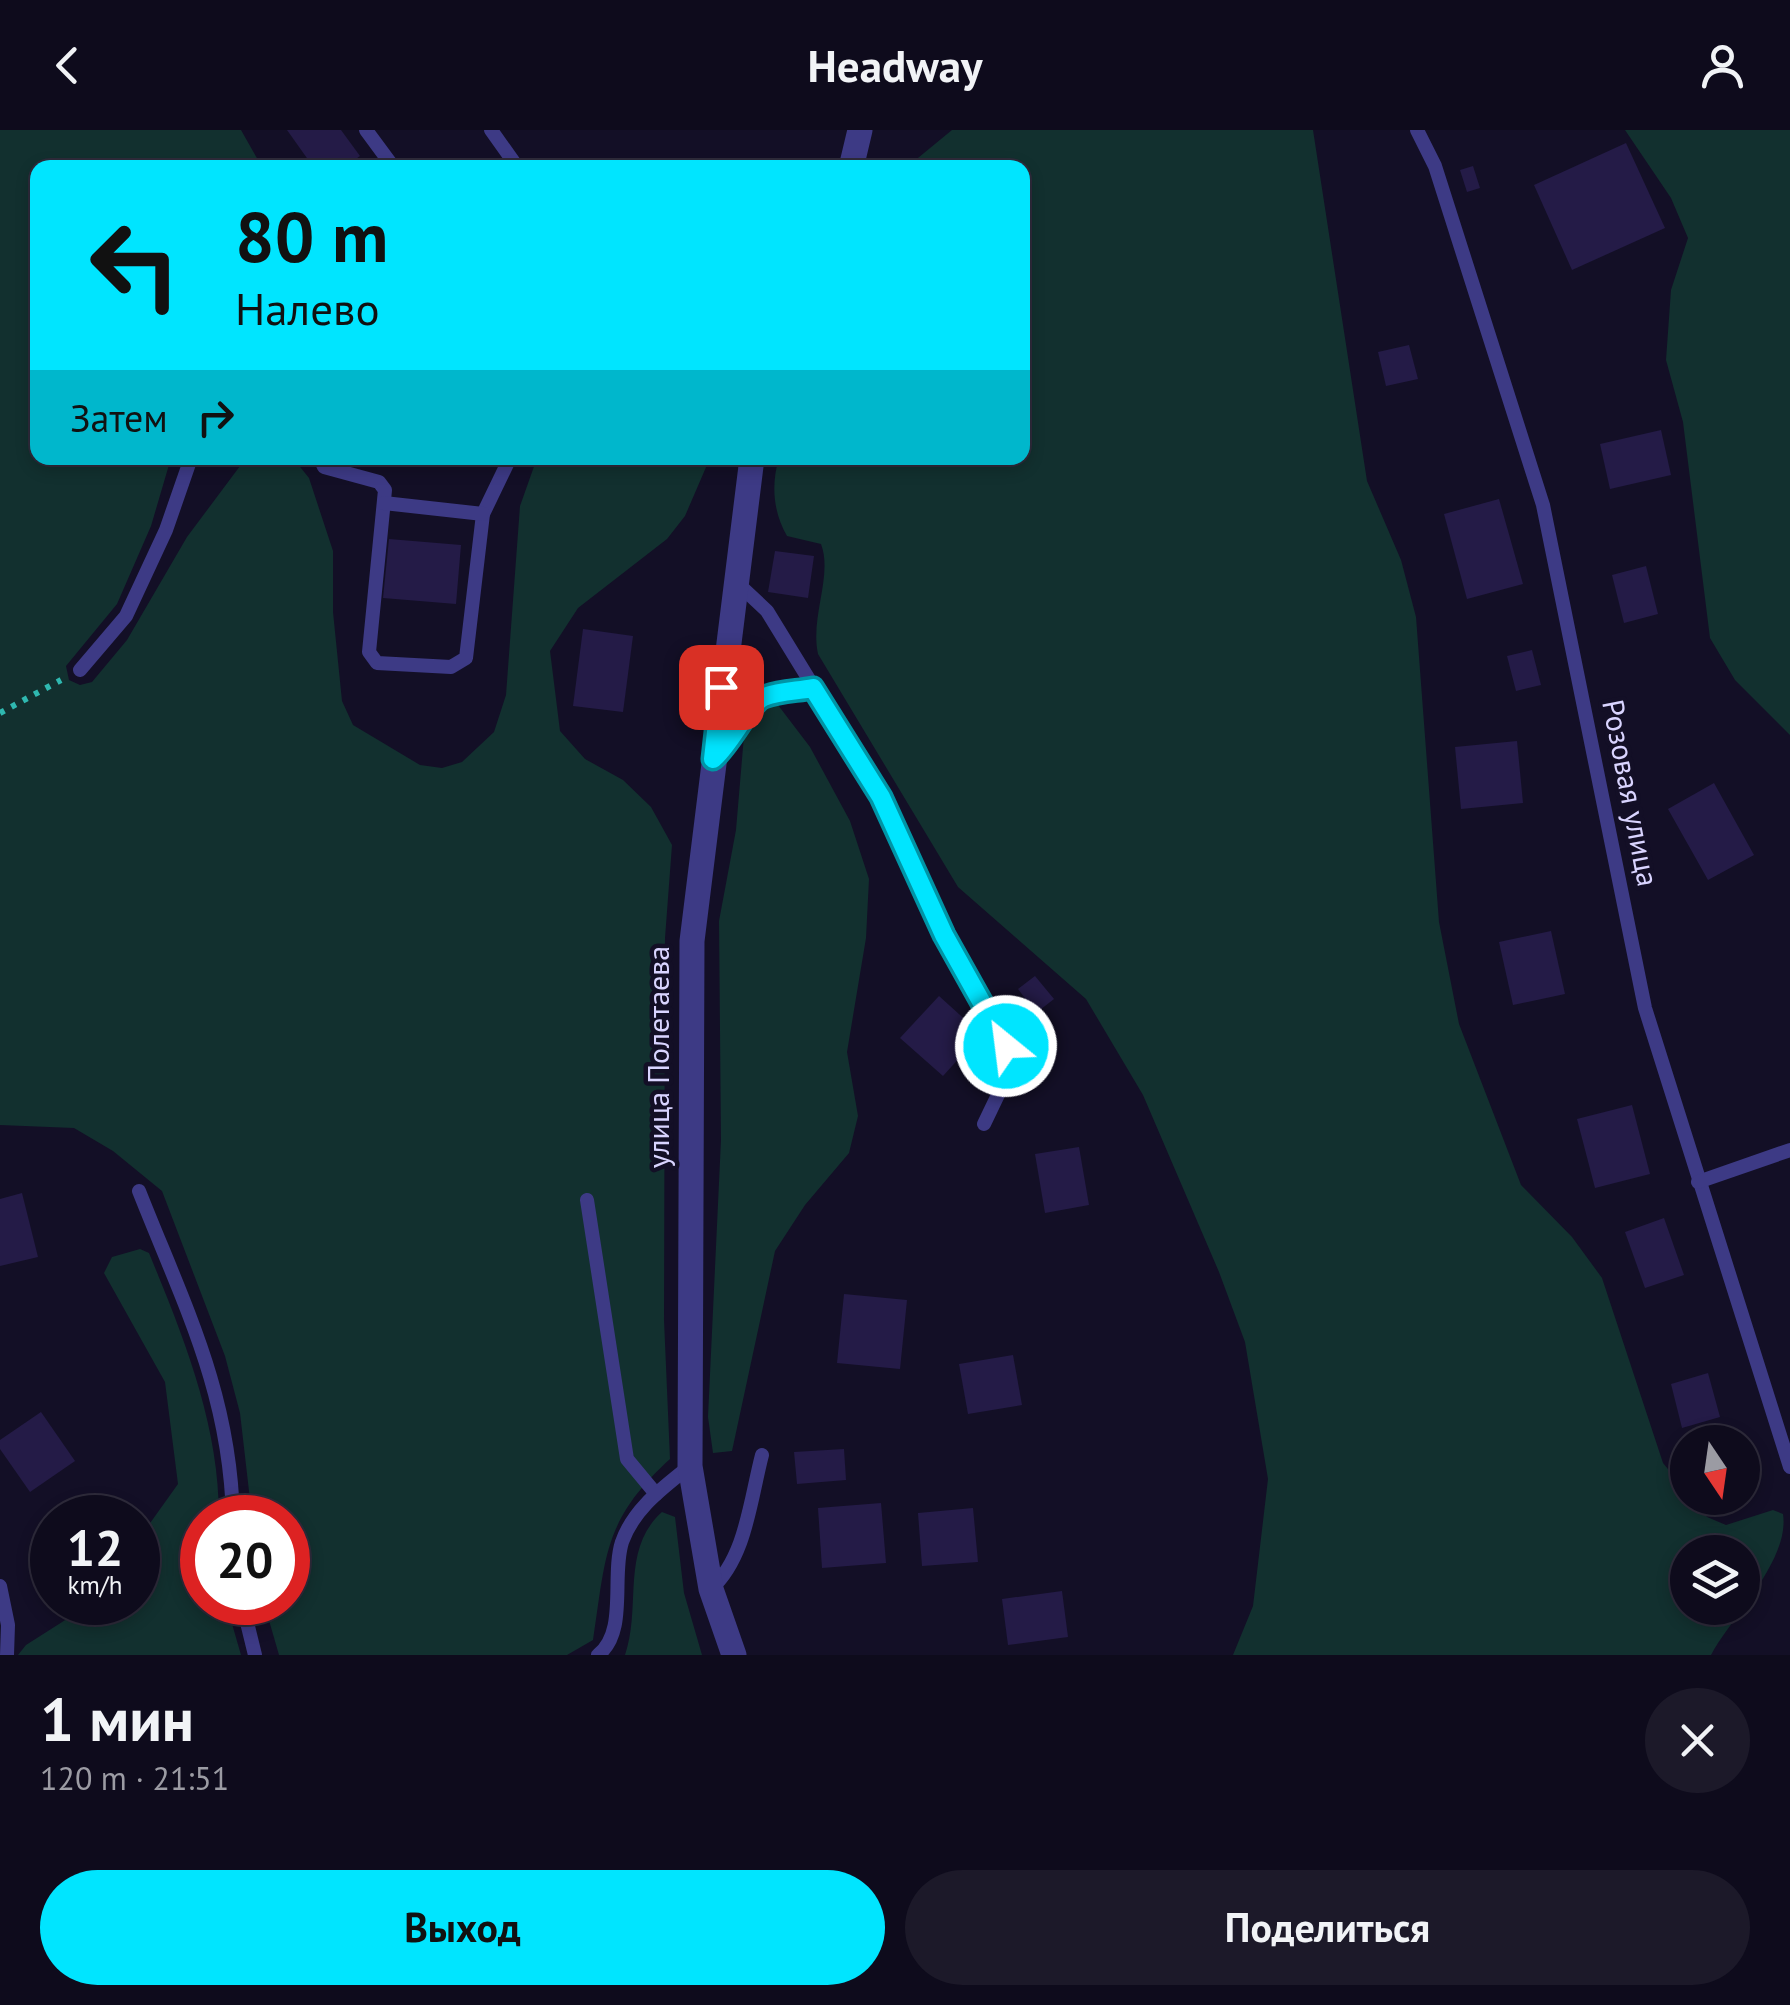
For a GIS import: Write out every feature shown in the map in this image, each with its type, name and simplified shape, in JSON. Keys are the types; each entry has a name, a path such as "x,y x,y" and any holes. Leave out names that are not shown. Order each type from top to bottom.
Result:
{"street":[{"path":"853,160 860,130"},
{"name":"улица Полетаева","path":"734,1655 711,1590 690,1466 692,940 751,465"}],"lane":[{"path":"366,130 388,160"},
{"path":"491,130 512,160"},
{"name":"Розовая улица","path":"1417,130 1435,166 1544,504 1645,1008 1790,1468"},
{"path":"80,670 126,616 166,530 189,465"},
{"path":"323,465 379,482 385,490 369,652 378,664 451,667 466,658 484,514 507,465"},
{"path":"384,503 484,514"},
{"path":"734,580 767,611 881,797 944,935 1006,1046 1008,1074 984,1124"},
{"path":"713,759 732,743 755,702 765,696 813,688"},
{"path":"1698,1182 1790,1150"},
{"path":"139,1191 210,1366 226,1423 232,1495"},
{"path":"587,1200 627,1459 656,1494"},
{"path":"711,1590 728,1574 739,1548 762,1456"},
{"path":"601,1654 614,1629 622,1542 636,1512 690,1466"},
{"path":"0,1586 8,1625 7,1655"},
{"path":"248,1625 255,1655"}],"path":[{"path":"0,713 80,670"}],"green space":[{"path":"0,130 241,130 258,160 30,160 30,465 169,465 151,526 117,604 66,666 69,680 80,685 92,682 127,640 187,537 241,465 299,465 309,478 333,551 333,612 342,701 353,725 420,765 442,768 462,762 494,732 506,695 520,506 535,465 707,465 685,516 667,539 578,608 550,651 560,731 585,759 623,780 651,807 672,845 665,938 664,1320 670,1459 632,1501 611,1541 593,1640 567,1655 279,1655 270,1625 310,1625 310,1495 249,1495 240,1413 225,1356 162,1191 113,1151 74,1128 0,1125"},
{"path":"952,130 1313,130 1367,481 1401,560 1416,617 1439,922 1459,1024 1521,1185 1572,1237 1602,1278 1663,1463 1670,1472 1670,1515 1705,1515 1726,1525 1773,1510 1783,1514 1778,1550 1760,1582 1760,1535 1670,1535 1670,1625 1730,1625 1711,1655 1233,1655 1253,1606 1268,1479 1245,1342 1219,1272 1143,1095 1086,999 958,887 818,654 817,625 824,569 821,544 787,536 776,508 778,465 1030,465 1030,160 916,160"},
{"path":"1625,130 1790,130 1790,735 1735,680 1710,638 1683,422 1666,360 1671,290 1688,238 1671,198"},
{"path":"762,705 778,705 810,747 850,821 869,879 866,938 847,1052 858,1116 849,1153 805,1205 775,1251 732,1451 713,1453 708,1417 721,1140 719,921 736,830 745,724"},
{"path":"140,1249 149,1253 197,1382 213,1448 218,1495 180,1495 180,1625 232,1625 241,1655 18,1655 26,1645 57,1625 160,1625 160,1509 178,1484 165,1382 104,1273 112,1257"},
{"path":"662,1512 675,1517 684,1593 702,1655 625,1655 636,1561 649,1527"}],"building":[{"path":"287,130 341,130 360,156 354,160 308,160"},
{"path":"1626,143 1665,228 1572,270 1534,185"},
{"path":"1473,166 1480,188 1467,192 1460,170"},
{"path":"1409,345 1418,379 1386,386 1378,352"},
{"path":"1661,430 1671,475 1610,489 1600,444"},
{"path":"1499,499 1523,584 1467,599 1444,514"},
{"path":"389,539 461,545 456,604 383,598"},
{"path":"775,551 814,556 808,598 768,592"},
{"path":"1646,566 1658,614 1624,623 1612,575"},
{"path":"583,629 633,636 623,712 573,706"},
{"path":"1532,650 1541,685 1516,691 1507,656"},
{"path":"1517,741 1523,803 1461,809 1455,747"},
{"path":"1714,783 1754,855 1708,880 1668,809"},
{"path":"1551,931 1565,994 1513,1005 1499,942"},
{"path":"1035,976 1054,999 1036,1013 1018,989"},
{"path":"939,996 981,1034 943,1076 900,1038"},
{"path":"1632,1105 1650,1174 1595,1188 1577,1119"},
{"path":"1079,1147 1089,1205 1045,1213 1035,1154"},
{"path":"22,1193 38,1257 0,1266 0,1199"},
{"path":"1664,1218 1684,1275 1645,1288 1625,1232"},
{"path":"844,1294 907,1300 900,1369 837,1363"},
{"path":"1013,1355 1022,1405 968,1414 959,1364"},
{"path":"1708,1373 1720,1417 1681,1425 1671,1384"},
{"path":"41,1412 75,1461 30,1492 0,1449 0,1440"},
{"path":"844,1449 846,1480 797,1484 794,1452"},
{"path":"881,1503 886,1563 822,1568 818,1508"},
{"path":"973,1508 978,1562 922,1566 918,1513"},
{"path":"1062,1591 1068,1637 1008,1645 1002,1599"}],"route":[{"path":"721,687 713,759 732,743 755,702 765,696 813,688 881,797 944,935 1006,1046"}]}
